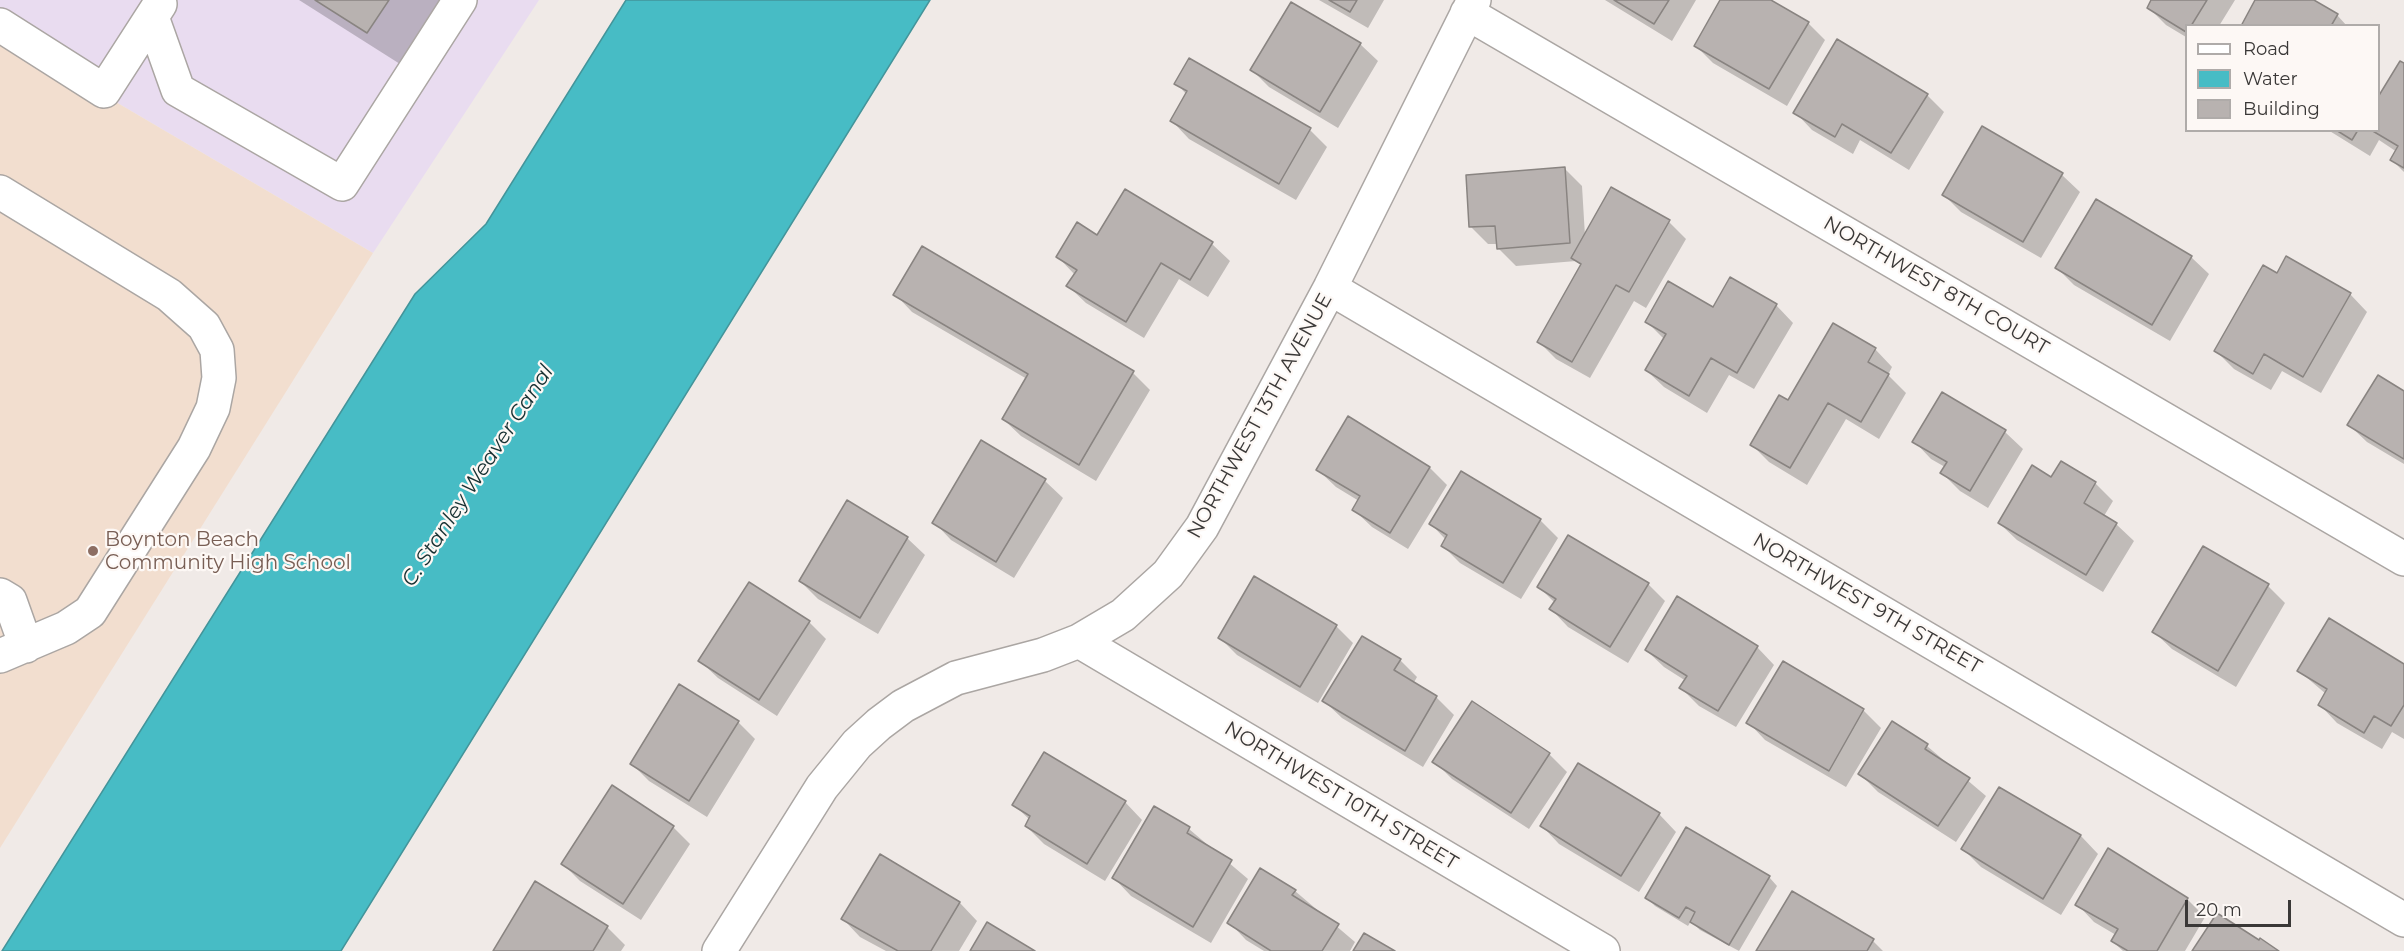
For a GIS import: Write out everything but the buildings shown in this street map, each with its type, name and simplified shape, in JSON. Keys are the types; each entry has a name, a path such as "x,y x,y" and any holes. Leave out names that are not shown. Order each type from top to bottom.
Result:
{"street":[{"path":"157,9 178,90 342,184 460,0"},
{"name":"NORTHWEST 13TH AVENUE","path":"731,947 822,788 857,744 879,724 903,706 956,678 1043,655 1079,641 1123,615 1147,596 1168,574 1202,527 1330,288 1471,6"},
{"name":"NORTHWEST 8TH COURT","path":"1471,6 2404,559"},
{"path":"0,25 104,91 157,9"},
{"path":"0,192 169,295 189,310 204,326 217,350 219,378 213,408 194,448 90,612 66,628 13,651 10,601 0,595"},
{"name":"NORTHWEST 9TH STREET","path":"1330,288 2404,920"},
{"name":"NORTHWEST 10TH STREET","path":"1079,641 1603,951"}],"shaded area":[{"path":"0,0 539,0 373,253 0,34"},
{"name":"Boynton Beach Community High School","path":"0,34 373,253 0,848"}],"water":[{"name":"C. Stanley Weaver Canal","path":"626,0 930,0 341,951 2,951 415,294 486,224"}],"place":[{"name":"Boynton Beach Community High School","path":"93,551"}]}
